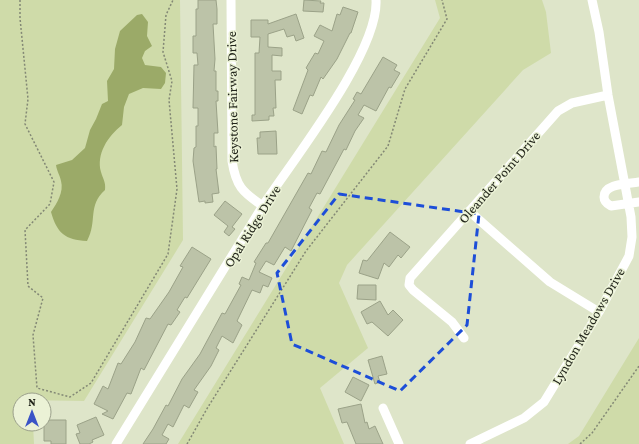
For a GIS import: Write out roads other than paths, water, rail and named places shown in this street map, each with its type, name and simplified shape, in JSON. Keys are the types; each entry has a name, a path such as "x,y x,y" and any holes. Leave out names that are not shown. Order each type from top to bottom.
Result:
{"street":[{"name":"Keystone Fairway Drive","path":"231,0 232,161 236,181 241,190 263,206"},
{"name":"Lyndon Meadows Drive","path":"470,444 524,418 544,402 599,312 629,256 632,237 629,204 608,95 599,32 592,0"},
{"name":"Opal Ridge Drive","path":"116,444 263,206 348,78 370,35 376,1"},
{"name":"Oleander Point Drive","path":"464,338 452,322 410,286 410,278 558,111 572,103 608,95"},
{"path":"639,182 608,188 604,193 604,200 611,206 639,202"},
{"path":"469,211 550,282 599,312"},
{"path":"383,408 399,444"}]}
